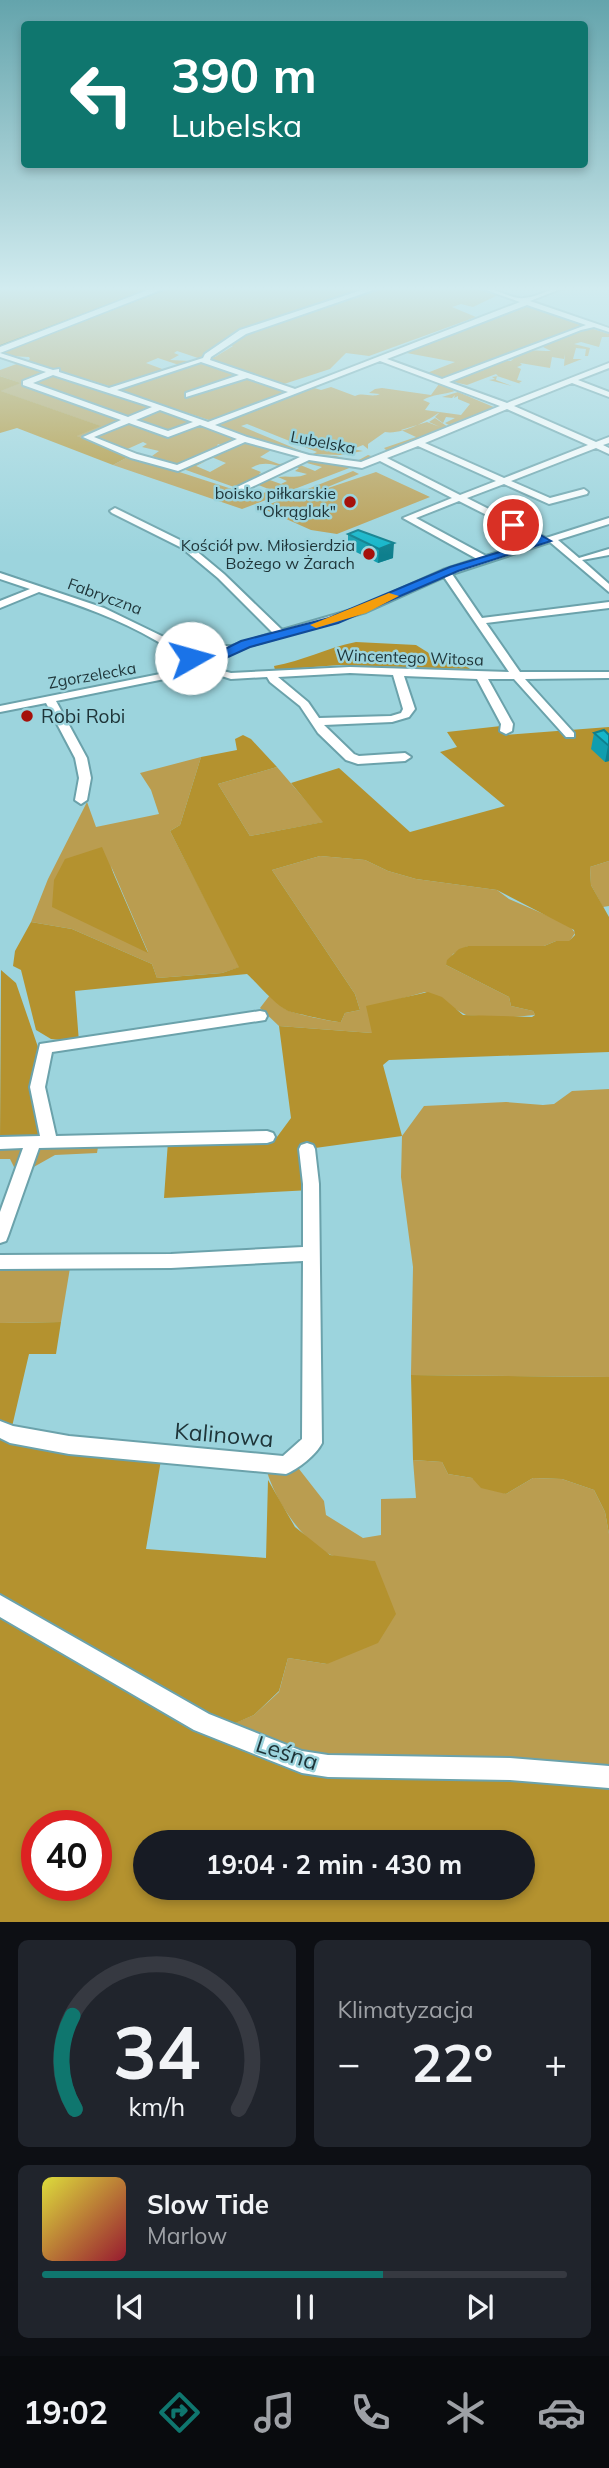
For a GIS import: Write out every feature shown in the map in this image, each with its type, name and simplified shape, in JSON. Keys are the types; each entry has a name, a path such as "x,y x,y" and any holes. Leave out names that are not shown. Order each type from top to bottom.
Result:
{"street":[{"path":"46,376 26,383 168,434 333,376"},
{"name":"Lubelska","path":"67,376 244,439 308,457 362,466 381,458 549,540 609,589"},
{"path":"110,390 151,376"},
{"path":"189,395 245,376"},
{"path":"249,376 294,391"},
{"path":"425,376 507,406 609,451"},
{"path":"442,382 458,376"},
{"path":"381,458 582,376"},
{"path":"571,380 609,395"},
{"path":"160,407 87,437 135,456 178,468 244,439"},
{"path":"486,560 408,518 609,440"},
{"path":"419,443 549,501 584,492"},
{"path":"238,490 308,457"},
{"path":"115,511 185,546 221,576 280,634"},
{"path":"154,633 195,648 240,646 362,610 446,572 609,521"},
{"path":"584,558 609,552"},
{"path":"446,572 516,675 570,735"},
{"name":"Fabryczna","path":"0,576 128,619 154,633 192,665"},
{"path":"0,605 38,589"},
{"path":"480,621 609,605"},
{"path":"211,666 240,646"},
{"name":"Zgorzelecka","path":"0,709 171,677 192,665 211,666"},
{"name":"Wincentego Witosa","path":"211,666 231,676 350,670 608,678"},
{"path":"315,722 392,719 405,715 409,709 397,671"},
{"path":"272,675 274,680 304,704 315,722 350,757 358,760 405,757"},
{"path":"481,676 507,724 506,731"},
{"path":"49,698 81,758 85,778 81,800"},
{"path":"0,1236 48,1125 37,1092 37,1076 45,1048 260,1016"},
{"path":"0,1143 267,1137"},
{"name":"Kalinowa","path":"0,1429 10,1434 69,1445 286,1465 312,1443 311,1190 307,1149"},
{"path":"0,1262 171,1261 310,1254"},
{"name":"Leśna","path":"0,1605 202,1722 302,1762 328,1766 510,1769 609,1777"}],"shaded area":[{"path":"0,376 41,376 24,383 125,420 86,437 88,440 76,436 100,426 0,391 20,383"},
{"path":"0,376 21,383 1,391 101,426 77,436 130,456 113,465 17,428 0,433"},
{"path":"53,376 62,376 151,407 124,417 32,384"},
{"path":"75,376 147,376 112,387"},
{"path":"159,376 238,376 185,394 190,396 245,378 288,392 212,421 117,390"},
{"path":"256,376 309,376 284,384 295,388"},
{"path":"461,376 492,376 467,385 449,381"},
{"path":"497,376 496,380 512,386 489,380"},
{"path":"497,376 519,376 517,380 522,381 519,383 521,384"},
{"path":"439,384 455,391 423,400 430,403 425,410 440,412 461,415 470,404 458,399 458,396 454,398 455,395 452,398 442,397 458,392 496,408 388,452 384,448 416,437 402,431 385,432 368,444 368,449 363,445 353,449 363,451 340,455 313,454 317,452 247,424 241,426 311,455 267,444 213,425 311,387 321,390 331,387 355,396 377,395 380,394 369,393 382,388 431,395","holes":["440,412 435,417 443,423 446,417 455,418 445,423 448,427 435,418 429,422 440,427 427,422 417,425"]},
{"path":"157,410 193,423 173,433 133,420"},
{"path":"129,421 170,436 200,423 239,439 224,446 218,444 221,448 180,465 153,460 157,458 152,456 159,451 142,447 147,444 143,442 123,451 92,436"},
{"path":"242,442 273,449 260,457 279,464 289,463 282,467 266,464 254,466 251,468 261,472 259,474 271,472 234,487 186,470 206,461 196,466 210,472 226,463 209,456"},
{"path":"312,455 357,461 371,456 359,464"},
{"path":"130,456 235,490 233,492 243,496 254,491 261,494 271,490 256,484 267,479 281,484 287,481 278,477 307,474 295,471 299,468 293,466 298,464 315,471 322,467 303,462 307,459 352,467 242,509 113,465"},
{"path":"353,471 359,474 313,493 376,472 430,497 337,534 311,530 266,510 265,506"},
{"path":"356,642 416,645 432,655 459,659 470,669 339,665 275,670 274,666"},
{"path":"501,726 504,735 609,727 609,861 590,867 591,885 609,917 609,1052 389,1060 383,1065 402,1136 308,1149 311,1190 164,1198 168,1141 277,1137 291,1118 279,1026 372,1033 366,1006 428,992 442,997 463,1015 532,1017 535,1015 533,1011 511,1006 509,997 446,965 447,960 459,949 468,946 544,946 556,941 569,941 575,935 574,930 497,890 416,879 388,871 365,860 320,856 272,870 355,994 360,1010 345,1013 341,1022 288,1011 247,974 75,991 79,1042 51,1039 36,1030 21,970 13,966 15,951 31,922 72,929 152,964 157,978 222,973 239,967 170,831 180,825 201,757 237,750 235,739 243,735 251,739 277,767 218,784 250,836 323,822 291,783 339,768 410,832 505,806 440,752 457,747 447,732"},
{"path":"201,757 180,825 170,831 240,967 222,973 157,978 152,964 72,929 31,922 48,879 87,802 96,827 159,814 151,790 140,773","holes":["111,866 148,952 134,944"]},
{"path":"277,767 324,822 250,836 218,784"},
{"path":"102,847 148,953 52,907 54,880 65,859"},
{"path":"320,856 365,860 388,871 416,879 497,890 509,899 569,925 575,933 569,942 556,941 544,946 468,946 453,954 446,965 509,997 511,1006 533,1011 535,1015 504,1018 466,1015 425,992 396,1000 372,1033 279,1026 260,1008 270,995 290,1011 331,1021 341,1022 345,1013 360,1010 355,994 272,870"},
{"path":"609,861 609,906 603,907 591,885 590,867"},
{"path":"1,970 16,983 39,1050 42,1131 34,1139 0,1140"},
{"path":"609,1089 609,1377 411,1375 413,1267 401,1177 402,1136 424,1106 506,1102 554,1104 572,1091"},
{"path":"99,1141 97,1153 55,1155 23,1173 20,1179 10,1159 0,1159 0,1143"},
{"path":"0,1262 71,1262 61,1322 0,1323"},
{"path":"61,1322 56,1354 29,1354 11,1431 162,1454 146,1549 266,1558 268,1480 295,1527 330,1555 375,1561 396,1614 378,1643 327,1664 288,1658 279,1691 254,1715 222,1729 314,1765 609,1777 609,1922 0,1922 0,1323"},
{"path":"411,1375 609,1377 609,1534 605,1512 594,1490 562,1479 533,1478 506,1494 481,1488 472,1478 448,1474 442,1462 413,1460"},
{"path":"292,1460 324,1501 326,1515 363,1538 381,1535 381,1499 416,1498 413,1460 442,1462 448,1474 472,1478 506,1494 533,1478 562,1479 594,1490 605,1512 609,1534 609,1777 314,1765 221,1729 254,1715 279,1692 288,1658 327,1664 375,1561 331,1555 320,1549 299,1529 280,1502 265,1463"}],"building":[{"path":"358,530 394,543 379,549 348,534"},
{"path":"604,730 609,735 609,746 594,733"}],"slow traffic":[{"path":"316,625 394,596"}],"place":[{"name":"boisko piłkarskie \"Okrąglak\"","path":"350,502"},
{"name":"Kościół pw. Miłosierdzia Bożego w Żarach","path":"369,554"},
{"name":"Robi Robi","path":"27,716"}],"route":[{"path":"191,658 211,660 245,644 333,620 454,569 545,541 513,525"}]}
